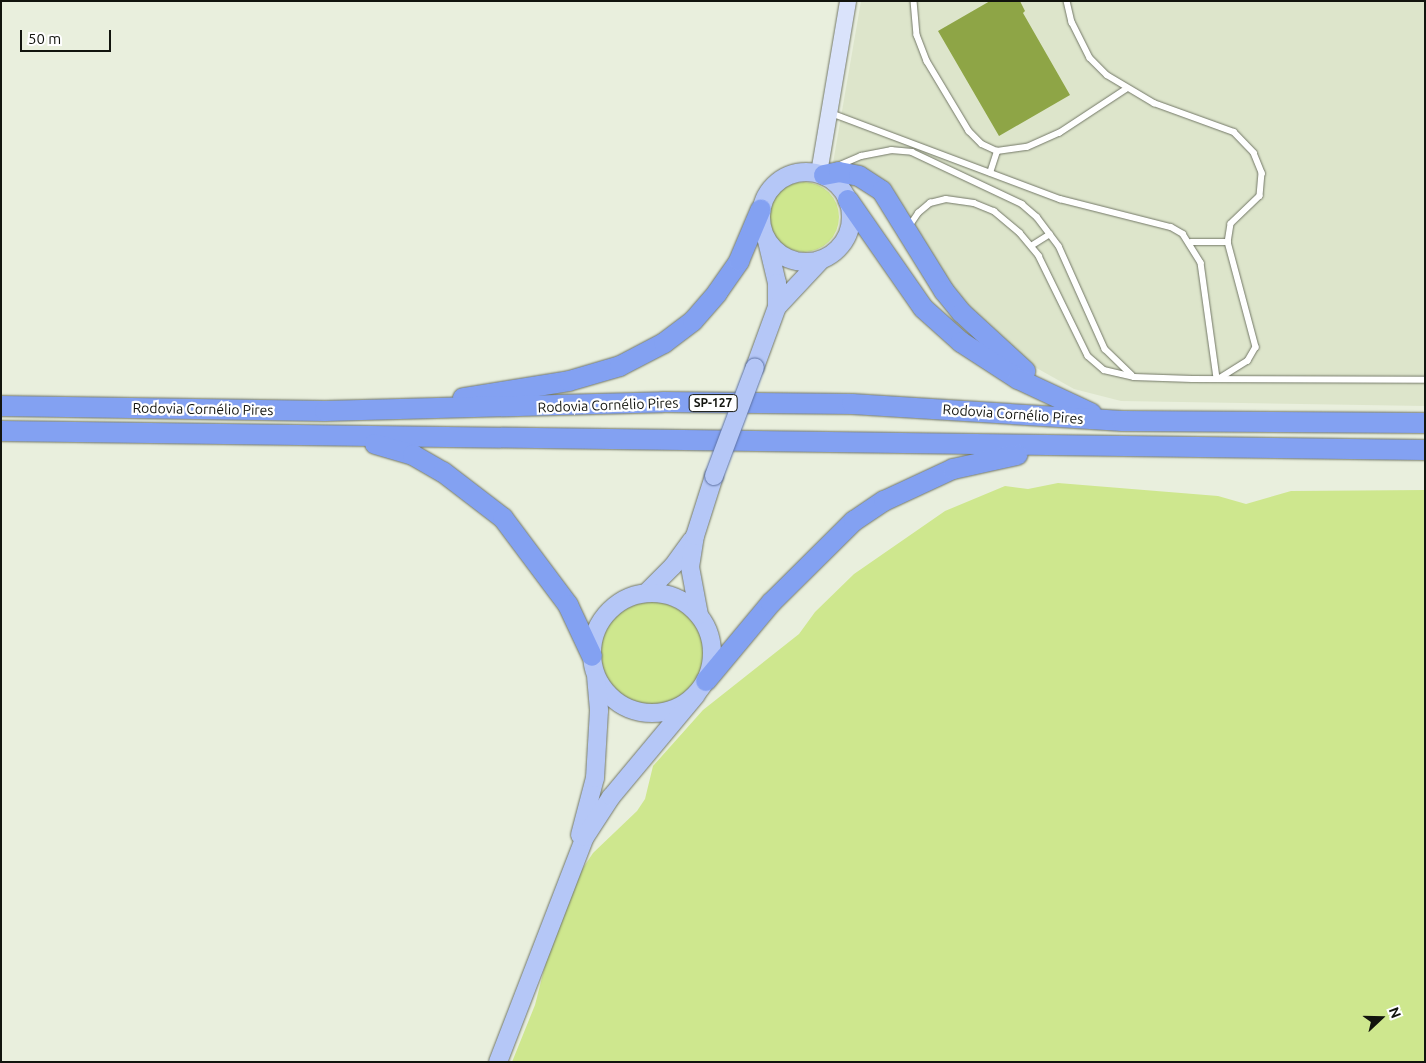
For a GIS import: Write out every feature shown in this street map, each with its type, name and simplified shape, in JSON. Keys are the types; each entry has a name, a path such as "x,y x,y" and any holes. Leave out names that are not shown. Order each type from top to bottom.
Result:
{"highway":[{"path":"821,174 838,172 859,176 874,185 890,199 944,291 962,313 1064,402"},
{"path":"848,200 923,308 961,342 1018,379 1064,402 1093,414 1122,421"},
{"path":"389,410 569,381 620,366 664,343 693,321 717,293 739,261 761,209"},
{"name":"Rodovia Cornélio Pires","path":"1,406 389,410 663,402 852,404 1122,421 1425,423"},
{"name":"Rodovia Cornélio Pires","path":"1,431 961,445 1116,444 1425,450"},
{"path":"311,436 388,446 413,455 477,495 503,518 528,548 568,605 594,665"},
{"path":"701,688 771,603 840,534 884,501 953,469 993,458 1116,444"}],"main road":[{"path":"498,1062 568,874 585,837 611,797 701,688 712,647 698,615 690,567 695,536 714,476 777,307 777,282 767,240 762,230 761,209 766,194 776,182 790,174 805,171 821,174 842,189 848,200 852,215 847,236 834,253 821,260 777,307"},
{"path":"767,240 790,260 805,262 821,260"},
{"path":"646,593 673,566 695,536"},
{"path":"568,874 595,778 599,710 594,665 594,638 607,614 629,598 646,593 666,595 684,602 698,615"},
{"path":"594,665 606,691 621,705 640,712 660,713 680,707 701,688"}],"street":[{"path":"821,174 829,112 848,1"}],"lane":[{"path":"914,1 917,35 927,61 969,131 982,144 997,151 1027,147 1059,133 1126,89"},
{"path":"1067,1 1072,22 1090,58 1126,89 1154,103 1222,125 1238,135 1254,153 1262,173 1260,196 1231,224 1228,242 1257,341 1248,361 1218,379"},
{"path":"829,112 1060,199 1171,227 1191,242 1204,280 1218,379"},
{"path":"912,152 914,144"},
{"path":"821,174 861,156 892,150 912,152 1022,204 1059,246 1105,349 1134,377"},
{"path":"990,173 997,151"},
{"path":"907,230 918,212 930,203 961,200 994,211 1031,246 1057,288 1088,356 1104,370 1134,377 1425,380"},
{"path":"1031,246 1050,234"},
{"path":"1191,242 1228,242"}],"shaded area":[{"path":"861,1 1425,1 1425,406 1121,401 1074,389 1033,366 954,293 892,187 870,173 833,163"},
{"path":"990,1 1020,1 1025,11 1023,13 1070,95 999,136 938,31"},
{"path":"811,182 824,188 833,197 837,203 839,217 837,231 829,242 818,250 797,252 790,250 779,242 771,231 769,210 771,203 779,192 790,184"},
{"path":"1058,483 1218,496 1246,504 1291,491 1425,490 1425,1062 512,1062 535,1005 550,946 575,880 593,853 637,811 645,799 653,766 703,710 799,634 815,612 854,574 945,511 1005,486 1028,489"},
{"path":"652,602 671,606 688,617 699,634 703,653 699,672 688,689 671,700 652,704 633,700 616,689 605,672 601,653 605,634 616,617 633,606"}]}
